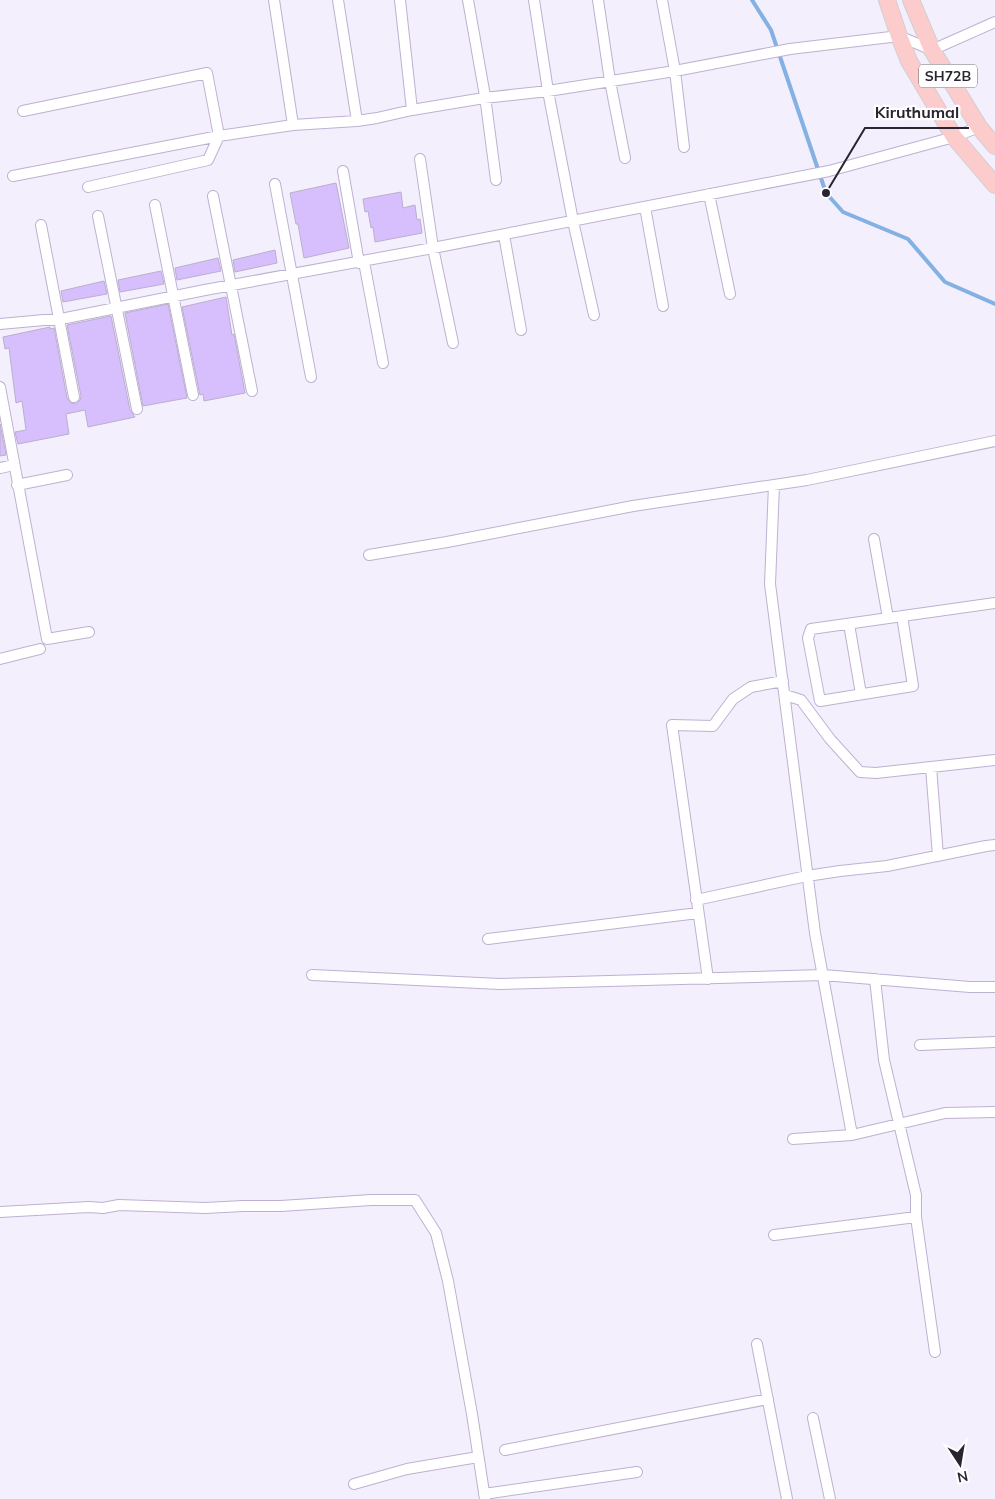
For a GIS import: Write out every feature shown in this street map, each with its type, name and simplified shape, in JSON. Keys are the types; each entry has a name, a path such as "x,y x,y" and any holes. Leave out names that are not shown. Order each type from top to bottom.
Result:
{"main road":[{"name":"SH72B","path":"887,0 909,60 954,137 995,185"},
{"name":"SH72B","path":"911,0 932,50 979,127 995,146"}],"street":[{"path":"274,0 293,125"},
{"path":"338,0 357,121"},
{"path":"400,0 412,110"},
{"path":"468,0 496,180"},
{"path":"534,0 548,91 572,221 594,315"},
{"path":"598,0 610,81 625,158"},
{"path":"662,0 675,71 684,147"},
{"path":"13,176 219,136 293,125 377,118 484,98 548,91 675,71 790,49 899,36 932,50 995,22"},
{"path":"23,111 207,73 219,136 208,160 88,186"},
{"path":"0,324 59,318 116,308 804,176 954,137 979,127"},
{"path":"420,159 434,248 453,343"},
{"path":"343,171 383,363"},
{"path":"275,184 311,377"},
{"path":"709,194 730,294"},
{"path":"213,196 252,391"},
{"path":"155,205 193,395"},
{"path":"645,207 662,306"},
{"path":"98,216 138,409"},
{"path":"41,226 74,397"},
{"path":"504,235 521,330"},
{"path":"0,387 47,639 89,632"},
{"path":"369,555 633,506 807,480 995,441"},
{"path":"0,468 14,465"},
{"path":"17,485 67,475"},
{"path":"774,485 770,584 815,933 852,1135"},
{"path":"874,539 888,618"},
{"path":"902,616 913,686 820,701 808,638 811,629 849,624 888,618 902,616 995,603"},
{"path":"849,624 861,694"},
{"path":"0,659 40,649"},
{"path":"708,979 672,725 713,726 733,699 751,687 783,681"},
{"path":"785,695 801,700 830,739 860,772 876,773 995,760"},
{"path":"931,767 938,856"},
{"path":"696,900 807,876 887,866 995,845"},
{"path":"488,939 698,913"},
{"path":"312,975 500,984 823,975 942,985 995,987"},
{"path":"875,979 884,1060 916,1195 916,1217 935,1352"},
{"path":"920,1045 950,1042 995,1042"},
{"path":"793,1138 852,1135 944,1113 995,1112"},
{"path":"0,1212 89,1206 103,1208 119,1205 205,1208 281,1206 371,1200 414,1200 436,1233 448,1281 485,1497 637,1472"},
{"path":"774,1235 916,1217"},
{"path":"757,1344 787,1499"},
{"path":"505,1450 768,1400"},
{"path":"813,1418 830,1499"},
{"path":"354,1484 407,1469 478,1457"}],"building":[{"path":"336,183 349,248 304,258 290,193"},
{"path":"401,192 403,208 415,205 417,220 420,219 422,233 375,242 373,227 371,228 368,211 365,212 363,199"},
{"path":"275,250 277,263 235,272 233,260"},
{"path":"218,258 221,271 177,280 175,268"},
{"path":"161,271 164,284 120,292 118,280"},
{"path":"104,281 107,294 63,302 61,291"},
{"path":"226,297 245,393 204,401 203,394 200,395 182,307"},
{"path":"168,304 187,398 143,406 125,313"},
{"path":"111,316 130,410 135,417 88,427 85,410 66,414 69,434 18,444 15,432 26,430 22,401 16,403 9,348 5,349 3,337 50,327 50,329 54,328 67,398 71,403 76,404 81,396 67,325"},
{"path":"0,424 6,455 0,456"}],"waterway":[{"path":"752,0 771,30 826,193 843,212 908,239 945,282 995,304"}],"place":[{"name":"Kiruthumal","path":"826,193"}]}
